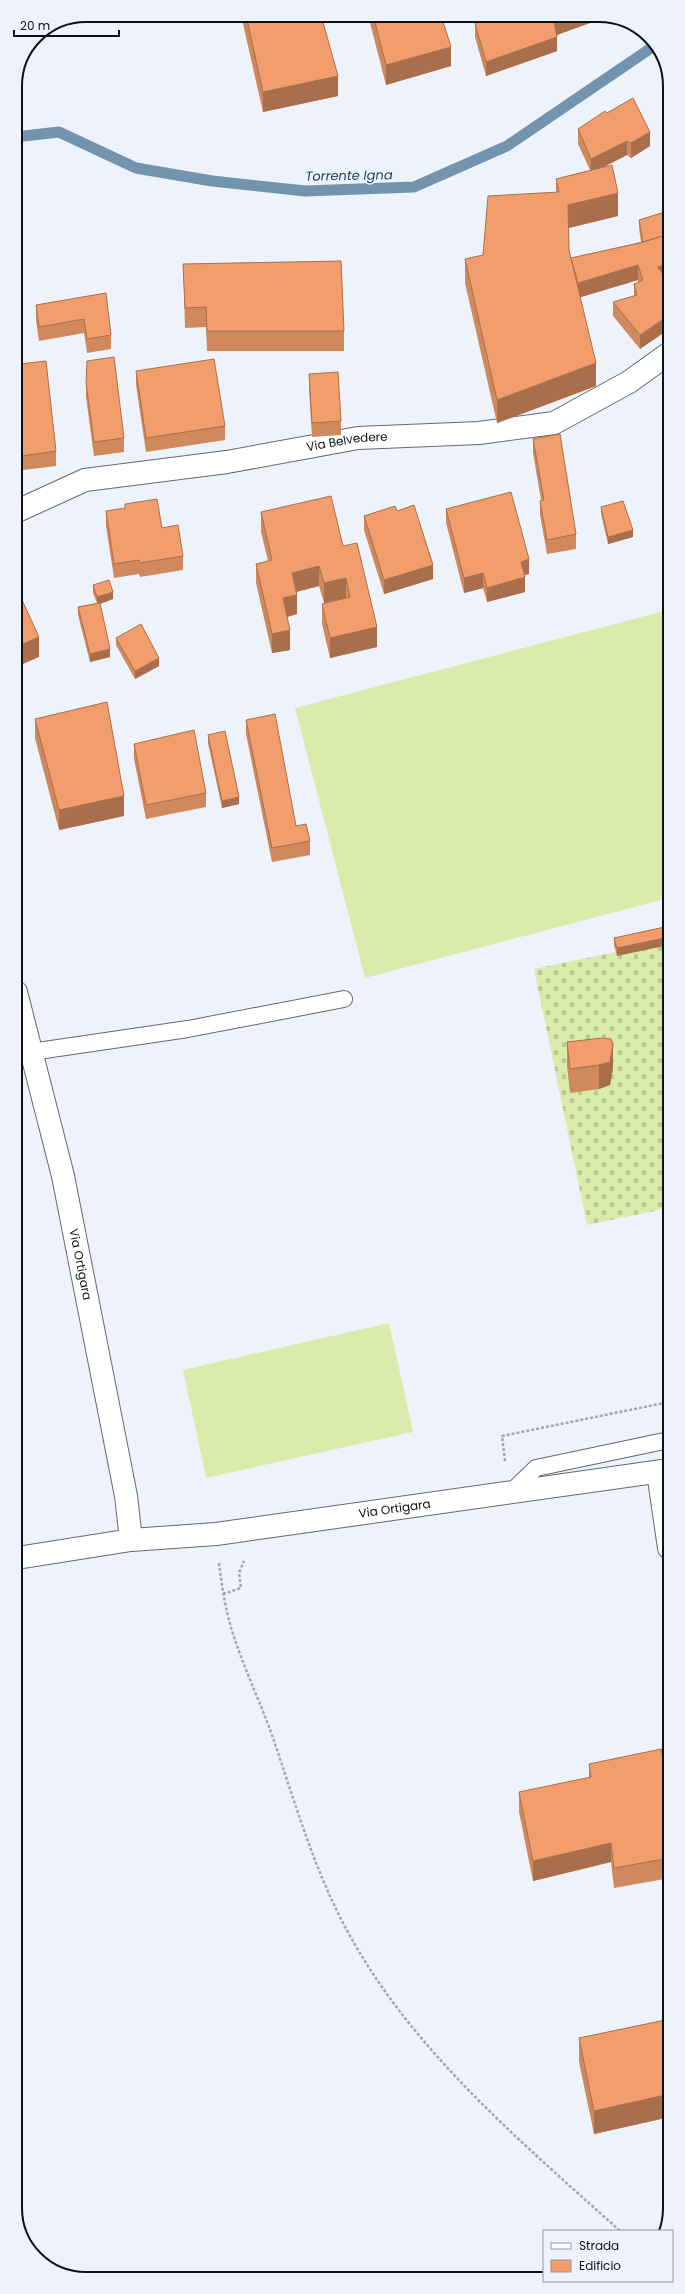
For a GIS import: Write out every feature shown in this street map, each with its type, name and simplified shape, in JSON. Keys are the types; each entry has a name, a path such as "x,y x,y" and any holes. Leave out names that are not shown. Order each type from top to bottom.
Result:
{"street":[{"name":"Via Belvedere","path":"22,509 85,480 227,462 358,438 478,433 554,423 629,382 663,358"},
{"name":"Via Ortigara","path":"22,1016 64,1184 126,1496 130,1540"},
{"name":"Via Ortigara","path":"22,1557 130,1540 216,1534 663,1471"}],"lane":[{"path":"31,1052 188,1029 344,999"},
{"path":"511,1492 536,1468 663,1441"}],"path":[{"path":"506,1466 502,1436 663,1403"},
{"path":"222,1594 234,1636 267,1720 322,1879 360,1954 390,2000 425,2042 470,2091 528,2148 619,2230"}],"green space":[{"path":"663,611 663,900 365,978 295,708"},
{"path":"663,942 663,1209 587,1225 534,969"},
{"path":"389,1323 413,1432 206,1478 183,1370"}],"building":[{"path":"248,22 323,22 338,76 263,92"},
{"path":"375,22 443,22 451,47 386,65"},
{"path":"554,22 557,37 486,62 475,23"},
{"path":"633,98 650,132 631,143 627,141 591,159 578,129 605,111 607,113"},
{"path":"612,165 618,193 568,205 569,250 596,363 497,400 465,259 483,255 488,196 559,192 556,179"},
{"path":"663,213 663,236 643,242 639,220"},
{"path":"663,236 663,265 658,267 663,274 663,319 640,335 613,302 637,295 634,284 643,280 638,265 578,283 571,258 644,242"},
{"path":"341,261 344,331 207,331 206,307 185,308 183,264"},
{"path":"106,293 111,335 87,339 84,319 39,327 36,305"},
{"path":"114,357 124,438 94,442 86,383 87,361"},
{"path":"214,359 225,426 146,438 136,371"},
{"path":"46,361 56,451 22,456 22,364"},
{"path":"338,372 341,421 312,423 309,374"},
{"path":"560,434 576,534 547,540 540,501 544,500 533,439"},
{"path":"511,492 529,559 521,562 525,577 487,588 483,573 464,578 446,509"},
{"path":"331,496 343,546 357,543 377,627 330,638 322,604 350,597 346,578 324,583 319,566 292,573 297,595 283,598 290,630 272,634 256,564 272,560 261,512"},
{"path":"157,499 162,528 178,525 183,556 140,563 139,560 114,564 106,511 125,508 125,504"},
{"path":"623,501 633,530 608,537 601,507"},
{"path":"414,505 433,565 384,580 364,516 395,506 397,511"},
{"path":"109,580 113,592 97,597 93,585"},
{"path":"22,600 39,637 22,644"},
{"path":"100,603 110,649 90,654 78,607"},
{"path":"141,624 159,658 135,671 116,638"},
{"path":"107,702 124,796 59,810 35,719"},
{"path":"275,714 296,826 306,824 310,841 272,848 246,720"},
{"path":"194,730 206,793 146,805 134,744"},
{"path":"225,731 239,797 222,801 208,735"},
{"path":"663,927 663,938 617,948 614,938"},
{"path":"602,1038 611,1039 613,1044 610,1062 570,1069 567,1042"},
{"path":"661,1749 663,1759 663,1859 614,1868 611,1843 533,1861 519,1792 591,1777 589,1764"},
{"path":"663,2020 663,2096 594,2111 579,2038"}],"waterway":[{"name":"Torrente Igna","path":"22,136 59,132 136,168 212,181 305,191 414,187 507,146 651,48"}]}
